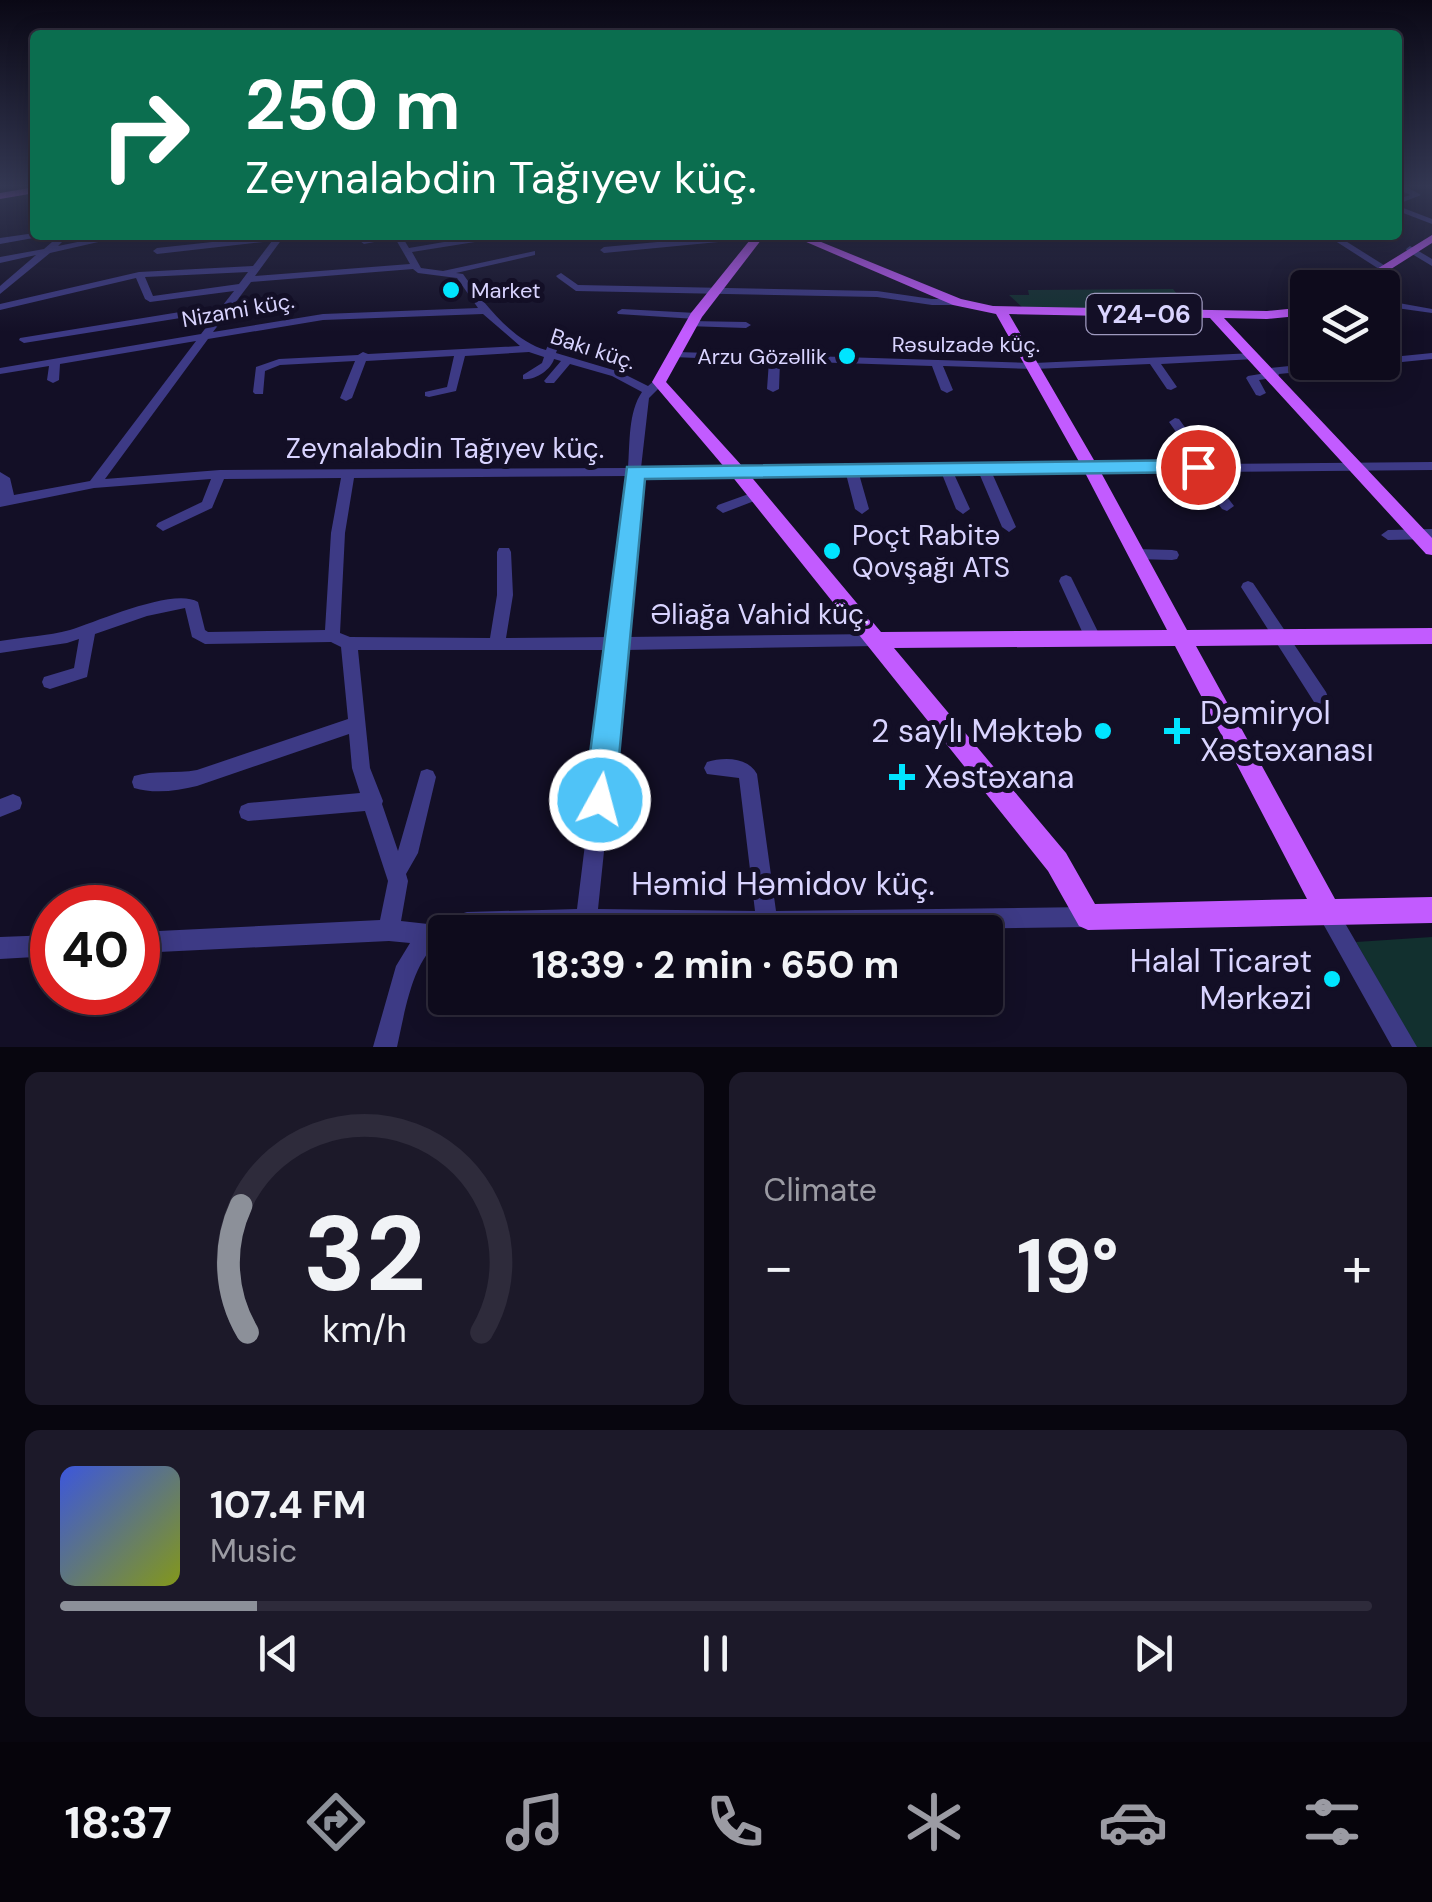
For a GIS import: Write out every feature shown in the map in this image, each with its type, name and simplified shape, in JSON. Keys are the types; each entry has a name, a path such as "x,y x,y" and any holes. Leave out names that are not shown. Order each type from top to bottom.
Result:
{"main road":[{"path":"1378,270 1432,238"},
{"path":"756,240 714,289 693,320 677,355 653,387 738,471 877,640 1057,862 1088,917"},
{"name":"Y24-06","path":"807,240 957,302 991,309 1214,315 1290,312"},
{"name":"Y24-06","path":"818,240 991,309"},
{"path":"991,309 1034,366 1328,913"},
{"path":"1214,315 1355,466 1425,534 1432,549"},
{"name":"Əliağa Vahid küç.","path":"877,640 1432,636"},
{"name":"Həmid Həmidov küç.","path":"1088,917 1432,910"}],"street":[{"path":"0,241 30,236"},
{"path":"2,288 58,240"},
{"path":"0,260 100,240"},
{"path":"157,250 245,240"},
{"path":"94,484 277,240"},
{"path":"364,241 370,240"},
{"path":"400,240 415,266 424,272 447,272 532,252"},
{"path":"406,252 472,240"},
{"path":"604,250 708,240"},
{"path":"1338,240 1382,267"},
{"path":"1410,249 1432,263"},
{"path":"0,307 140,275 248,278 415,266"},
{"name":"Bakı küç.","path":"447,272 460,276 486,311 530,350 653,387"},
{"path":"140,275 150,299 248,278"},
{"path":"562,276 576,288 876,294 957,302"},
{"path":"1400,307 1429,311"},
{"path":"24,340 224,308"},
{"name":"Nizami küç.","path":"0,371 323,317 486,311"},
{"path":"622,312 746,324"},
{"path":"527,378 547,365 556,334"},
{"path":"259,392 260,369 280,357 530,350"},
{"path":"429,394 452,389 461,351"},
{"name":"Rəsulzadə küç.","path":"677,355 1034,366 1255,356"},
{"path":"346,398 363,356"},
{"path":"1400,359 1432,356"},
{"path":"772,389 775,358"},
{"path":"550,382 568,360"},
{"path":"1153,360 1172,387"},
{"path":"53,380 55,364"},
{"path":"937,365 947,390"},
{"path":"1260,393 1252,378 1290,371"},
{"path":"586,915 641,402 653,387"},
{"path":"1175,422 1226,506"},
{"name":"Zeynalabdin Tağıyev küç.","path":"4,501 94,484 220,474 1432,466"},
{"path":"983,468 1009,527"},
{"path":"946,469 963,509"},
{"path":"851,470 862,509"},
{"path":"163,526 206,505 220,474"},
{"path":"349,474 339,523 340,640 362,768 395,873 397,892 389,930"},
{"path":"0,476 4,478 4,501"},
{"path":"723,508 756,496"},
{"path":"1388,535 1425,534"},
{"path":"497,645 504,596 504,552"},
{"path":"1136,554 1172,555"},
{"path":"1066,582 1093,638"},
{"path":"1248,588 1320,697"},
{"name":"Əliağa Vahid küç.","path":"0,647 88,631 129,615 186,602 193,606 198,632 205,638 497,645 877,640"},
{"path":"50,682 81,672 88,631"},
{"path":"141,782 198,778 357,724"},
{"path":"713,768 743,769 748,774 766,915"},
{"path":"395,873 408,853 427,777"},
{"path":"248,812 374,801"},
{"path":"1328,913 1405,1047"},
{"name":"Həmid Həmidov küç.","path":"1003,918 1088,917"},
{"name":"Həmid Həmidov küç.","path":"160,942 389,930 428,935"},
{"path":"384,1047 407,966 428,935"},
{"path":"0,948 30,947"}],"green space":[{"path":"1173,289 1189,309 1023,308 1009,295 1029,295 1028,290"},
{"path":"1432,937 1432,1047 1416,1047 1356,942"}],"place":[{"name":"Market","path":"451,290"},
{"name":"Arzu Gözəllik","path":"847,356"},
{"name":"Poçt Rabitə Qovşağı ATS","path":"832,551"},
{"name":"2 saylı Məktəb","path":"1103,731"},
{"name":"Dəmiryol Xəstəxanası","path":"1177,731"},
{"name":"Xəstəxana","path":"902,777"},
{"name":"Halal Ticarət Mərkəzi","path":"1332,979"}],"route":[{"path":"600,800 635,472 1198,467"}]}
